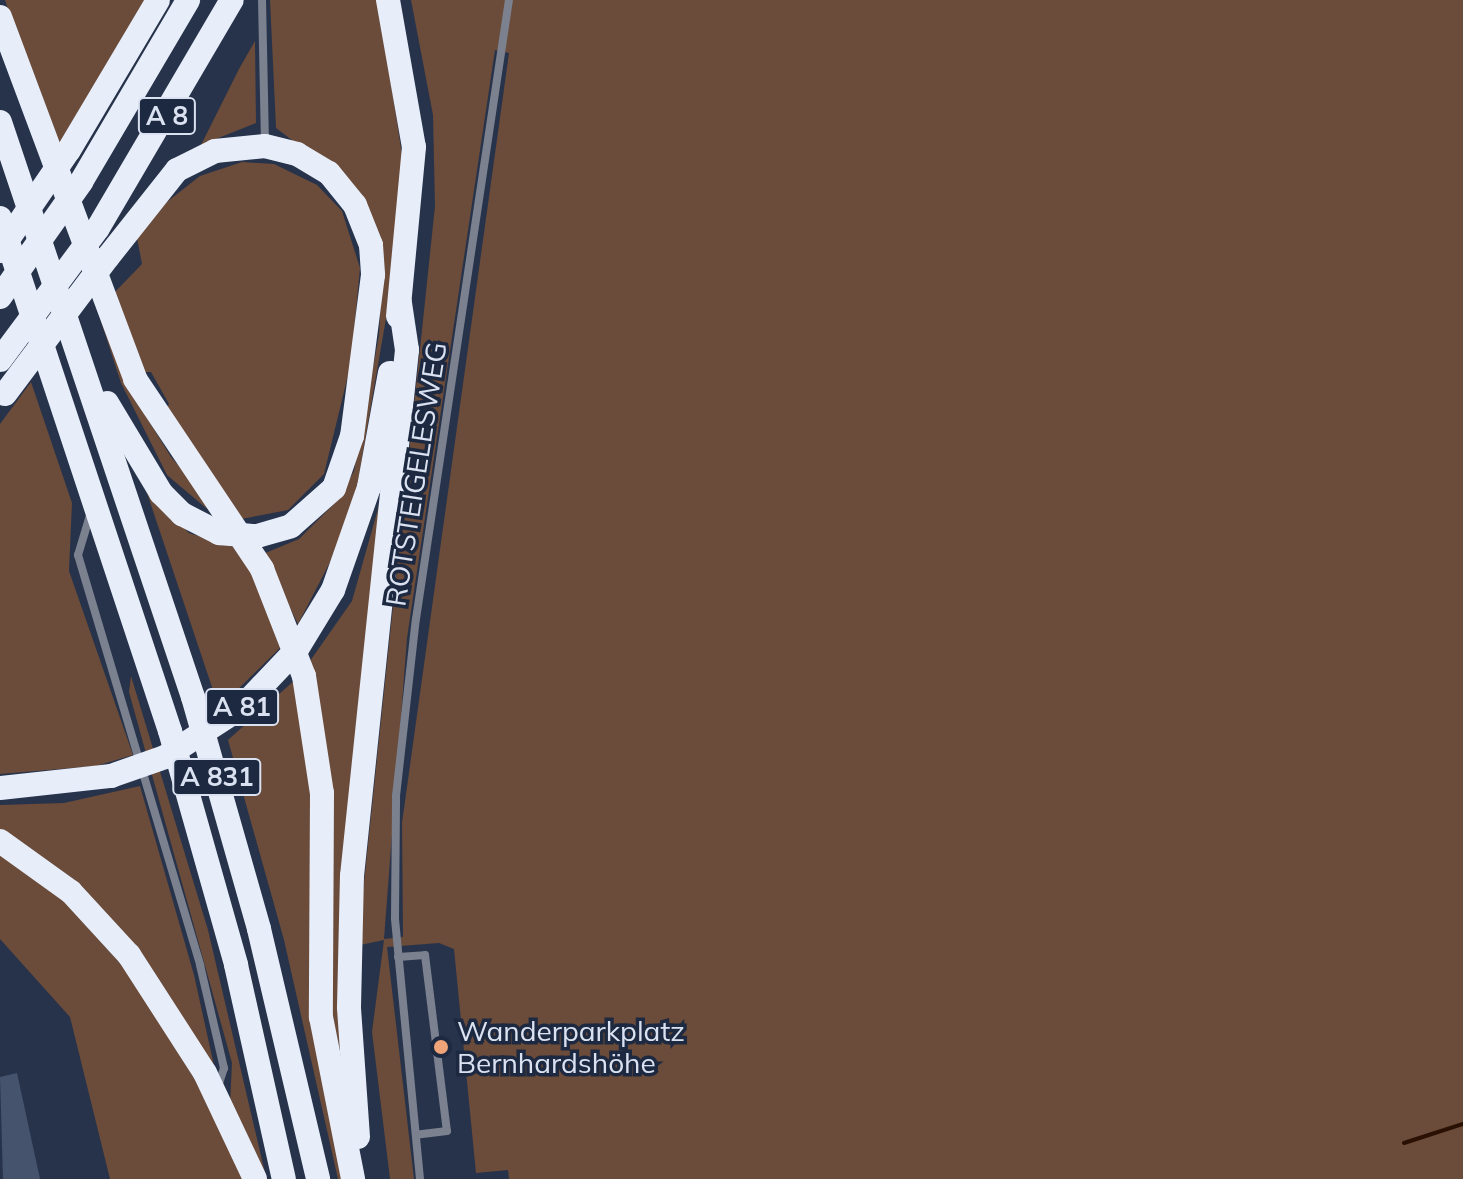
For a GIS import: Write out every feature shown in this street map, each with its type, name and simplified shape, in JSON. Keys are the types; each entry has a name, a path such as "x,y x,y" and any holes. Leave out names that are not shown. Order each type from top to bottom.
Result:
{"highway":[{"path":"0,251 69,150 158,0"},
{"name":"A 8","path":"0,297 81,182 188,0"},
{"name":"A 8","path":"0,360 98,228 232,0"},
{"name":"A 81","path":"0,788 111,776 165,757 242,707 297,649 333,590 369,487 400,303 414,147 388,0"},
{"path":"0,17 131,370 262,569 304,676 321,780 321,1017 353,1179"},
{"name":"A 831","path":"0,122 91,381 228,816 318,1179"},
{"path":"3,397 177,170 215,151 265,146 297,154 329,173 355,205 371,245 371,315 346,462 326,498 291,526 231,536 194,522 161,493 91,381"},
{"name":"A 831","path":"0,218 95,496 210,871 284,1179"},
{"path":"364,1179 351,1068 350,908 407,350 400,303"},
{"path":"0,841 71,892 115,937 161,998 216,1093 255,1179"}],"lane":[{"path":"262,0 265,146"},
{"name":"ROTSTEIGELESWEG","path":"420,1179 398,957 396,796 403,711 509,0"},
{"path":"95,496 78,555 200,965 224,1068 216,1093"},
{"path":"398,957 425,955 447,1131 416,1135"}],"shaded area":[{"path":"5,0 146,0 57,147 24,57"},
{"path":"270,0 378,0 403,161 389,301 358,481 342,539 298,624 263,554 299,539 339,499 354,471 379,335 383,263 297,144 276,128"},
{"path":"411,0 1463,0 1463,1179 509,1179 508,1170 476,1173 454,949 439,943 387,947 414,1179 390,1179 372,1032 384,940 360,945 360,921 435,206 433,115","holes":["495,50 509,53 402,823 403,937 384,939 407,638"]},
{"path":"255,41 256,123 201,145 239,69"},
{"path":"242,162 274,164 317,185 342,211 360,268 351,363 324,474 288,510 241,519 163,416 169,404 151,372 138,372 112,295 142,264 137,238 163,205 200,176"},
{"path":"98,312 134,397 171,457 212,503 206,508 167,475 121,383"},
{"path":"31,382 72,503 69,571 133,755 96,766 0,774 0,424"},
{"path":"385,484 343,1065 329,1001 331,782 310,661 352,601"},
{"path":"146,490 189,533 239,549 286,642 219,708"},
{"path":"131,676 208,930 266,1177 230,1105 232,1063 129,692"},
{"path":"297,678 312,768 311,1002 345,1179 338,1179 284,940 228,740"},
{"path":"140,786 194,975 215,1070 178,1012 0,835 0,805 64,803"},
{"path":"0,850 42,877 150,996 248,1179 110,1179 70,1017 0,939"}],"building":[{"path":"17,1073 40,1179 3,1179 0,1077"}],"waterway":[{"path":"1404,1143 1463,1124"}],"place":[{"name":"Wanderparkplatz Bernhardshöhe","path":"441,1047"}]}
